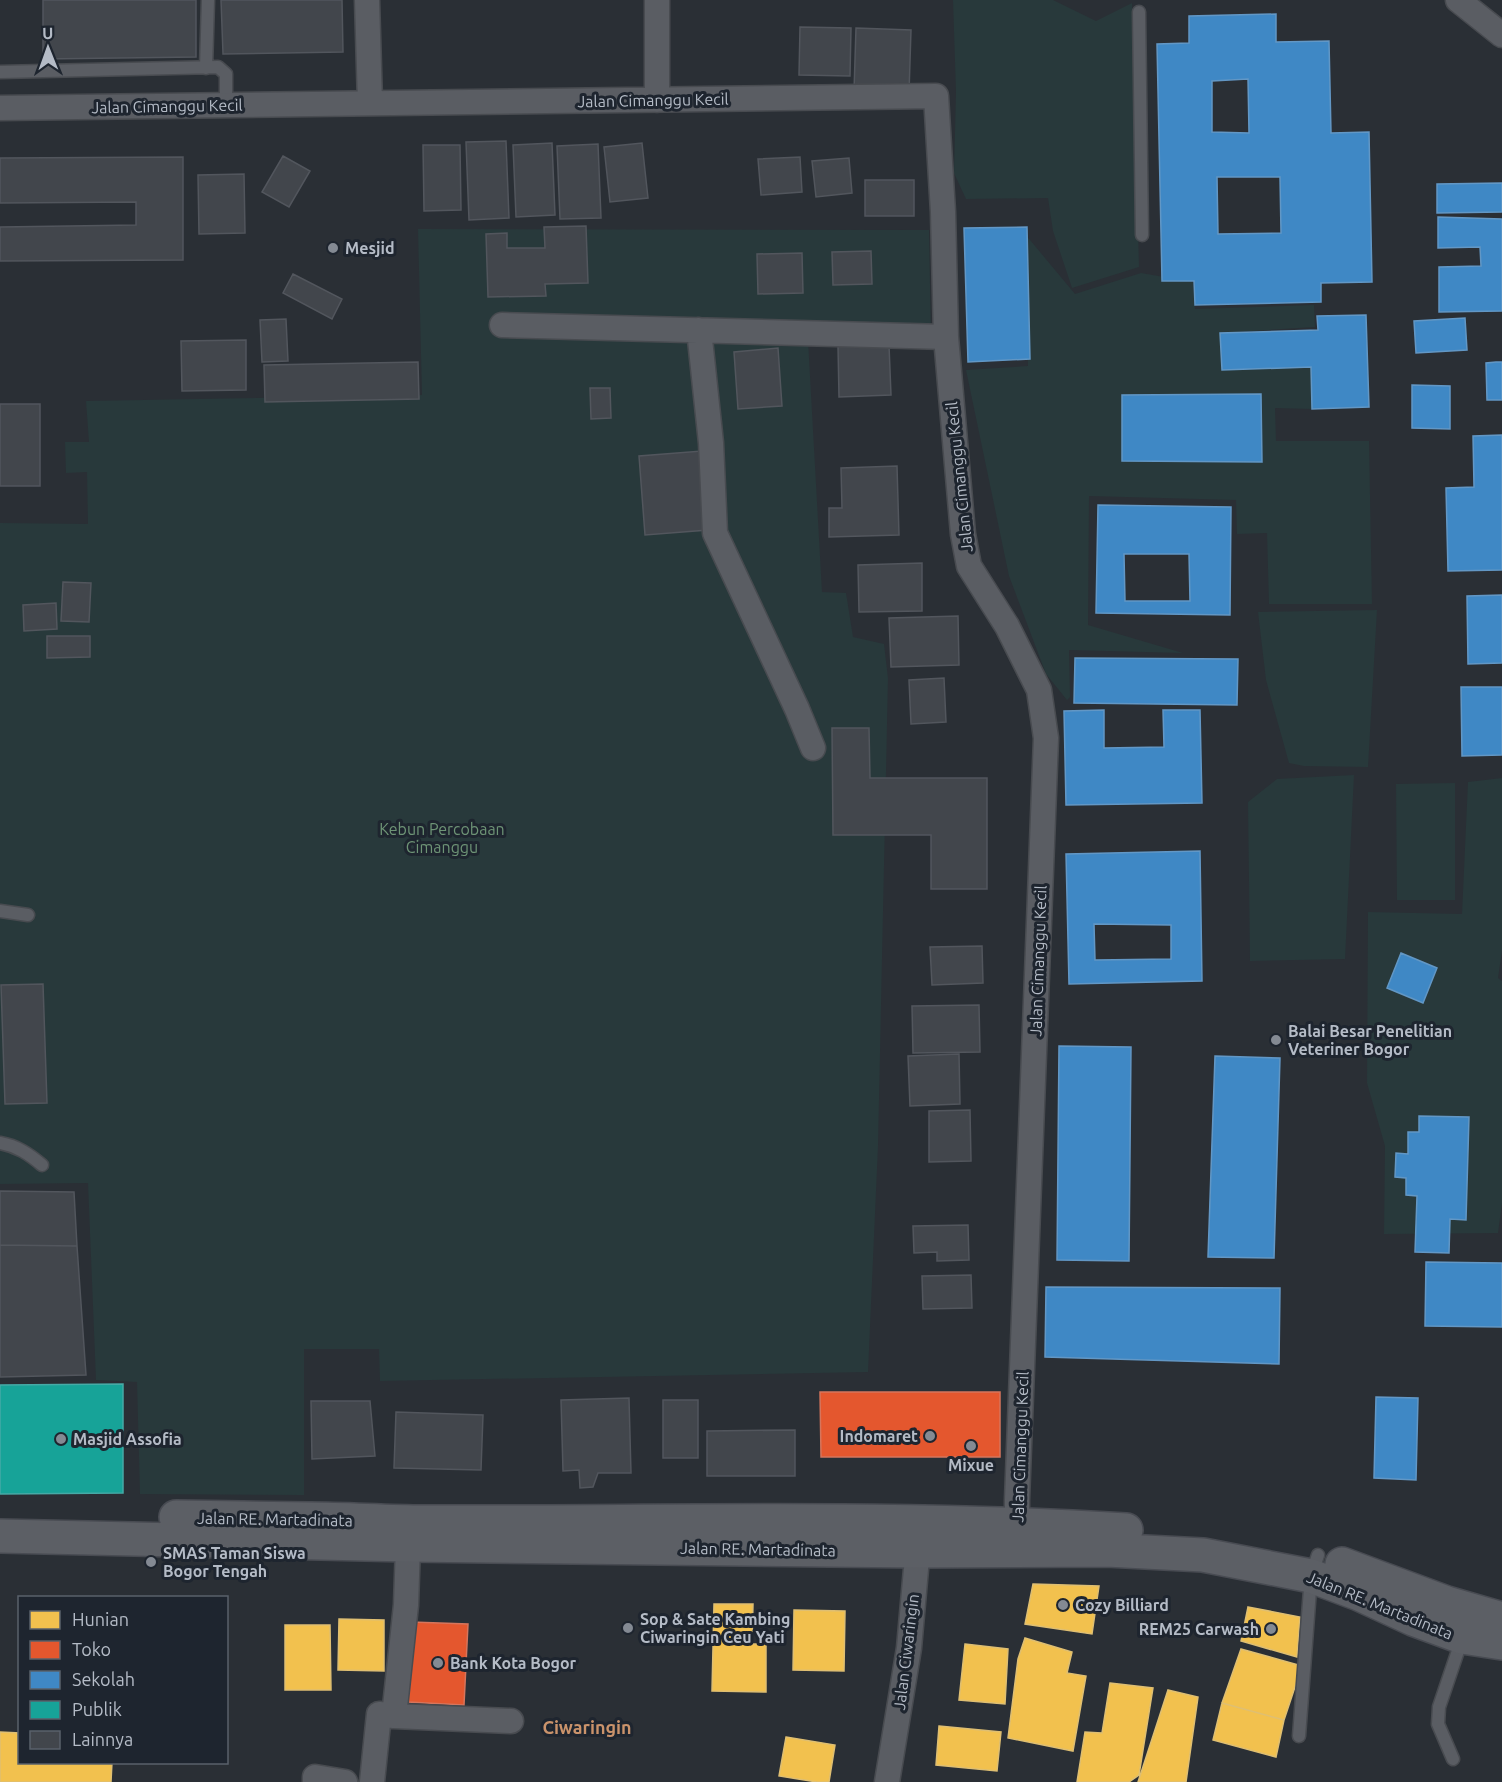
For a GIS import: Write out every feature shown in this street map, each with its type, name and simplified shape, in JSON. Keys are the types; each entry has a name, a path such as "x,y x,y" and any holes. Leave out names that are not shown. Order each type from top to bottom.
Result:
{"main road":[{"name":"Jalan RE. Martadinata","path":"0,1516 129,1528 408,1545 1017,1536 1129,1551 1315,1565 1359,1594 1413,1619 1462,1637 1502,1643"},
{"name":"Jalan RE. Martadinata","path":"0,1536 311,1519 422,1522 729,1520 919,1536"},
{"path":"1315,1565 1502,1620"}],"street":[{"path":"366,0 370,103"},
{"path":"657,0 657,100"},
{"path":"1458,0 1502,35"},
{"name":"Jalan Cimanggu Kecil","path":"0,108 936,96 943,212 946,337 963,534 969,566 1007,626 1039,690 1046,738 1017,1536"},
{"path":"502,325 946,337"},
{"path":"699,330 711,443 716,532 813,748"},
{"name":"Jalan Ciwaringin","path":"887,1782 909,1647 919,1536"},
{"path":"394,1716 406,1605 408,1545"},
{"path":"372,1782 379,1714 511,1721"},
{"path":"315,1782 315,1777 345,1782"}],"lane":[{"path":"206,68 208,0"},
{"path":"1139,12 1142,235"},
{"path":"0,72 218,67 226,74 226,105"},
{"path":"0,911 28,915"},
{"path":"0,1143 25,1152 42,1165"},
{"path":"1299,1736 1315,1565"},
{"path":"1453,1760 1438,1724 1439,1707 1462,1637"}],"green space":[{"path":"953,0 1053,0 1096,21 1132,3 1139,267 1072,288 1053,231 1048,198 966,199 954,173 956,92"},
{"name":"Kebun Percobaan Cimanggu","path":"418,229 929,230 931,339 808,340 822,592 846,593 853,637 884,644 888,678 878,1146 868,1372 380,1381 379,1349 304,1349 304,1495 140,1494 137,1382 96,1380 88,1183 0,1184 0,523 88,524 87,472 66,473 65,442 89,442 86,401 422,395"},
{"path":"1025,234 1075,294 1141,273 1193,282 1195,309 1314,305 1315,327 1221,333 1222,369 1311,367 1312,409 1275,408 1276,441 1369,441 1372,604 1269,604 1267,533 1237,534 1236,500 1089,496 1088,625 1183,653 1069,650 1070,697 1067,700 1046,674 1009,576 966,370 1028,366"},
{"path":"1377,610 1368,767 1304,766 1289,763 1266,680 1258,612"},
{"path":"1354,775 1345,959 1250,961 1248,802 1277,779"},
{"path":"1502,778 1502,951 1498,978 1502,981 1502,1203 1498,1233 1384,1234 1385,1146 1367,1083 1368,912 1462,914 1468,782"},
{"path":"1455,783 1455,900 1397,900 1396,784"}],"building: Hunian":[{"name":"Cozy Billiard","path":"1033,1584 1099,1586 1092,1634 1025,1624"},
{"path":"714,1604 753,1604 752,1644 766,1644 766,1692 712,1691"},
{"name":"REM25 Carwash","path":"1248,1607 1300,1617 1297,1657 1241,1641"},
{"path":"794,1610 845,1611 844,1671 793,1670"},
{"path":"339,1619 384,1620 384,1671 338,1670"},
{"path":"285,1625 330,1625 331,1690 285,1690"},
{"path":"1025,1638 1072,1652 1067,1673 1086,1676 1073,1751 1008,1738 1018,1659"},
{"path":"965,1644 1008,1649 1005,1704 959,1700"},
{"path":"1241,1649 1302,1666 1284,1720 1222,1703"},
{"path":"1110,1683 1153,1688 1139,1775 1129,1782 1077,1782 1085,1732 1102,1733"},
{"path":"1168,1690 1198,1697 1186,1782 1138,1782"},
{"path":"1222,1703 1284,1720 1276,1757 1213,1740"},
{"path":"939,1726 1001,1732 997,1771 936,1765"},
{"path":"0,1732 18,1733 18,1764 112,1764 111,1782 0,1782"},
{"path":"786,1737 835,1745 829,1782 779,1776"}],"building: Toko":[{"path":"820,1392 1000,1392 1000,1457 821,1457"},
{"name":"Bank Kota Bogor","path":"411,1622 468,1624 464,1705 408,1702"}],"building: Sekolah":[{"path":"1276,14 1276,42 1329,41 1331,133 1369,132 1372,282 1321,283 1321,302 1195,305 1194,281 1162,281 1157,44 1189,43 1189,16","holes":["1248,79 1249,133 1212,132 1212,81","1217,177 1280,177 1281,233 1218,234"]},
{"path":"1502,183 1502,212 1437,213 1437,184"},
{"path":"1438,217 1502,219 1502,311 1439,312 1439,267 1481,266 1480,247 1438,248"},
{"path":"1027,227 1030,359 968,362 964,228"},
{"path":"1366,315 1369,407 1312,409 1311,367 1222,370 1220,333 1318,330 1317,316"},
{"path":"1465,318 1467,350 1416,353 1414,321"},
{"path":"1502,362 1502,400 1487,400 1486,363"},
{"path":"1412,385 1450,386 1450,429 1412,428"},
{"path":"1261,394 1262,462 1122,461 1122,395"},
{"path":"1502,435 1502,570 1448,571 1446,488 1474,487 1473,436"},
{"path":"1098,505 1231,507 1230,615 1096,613","holes":["1124,554 1189,554 1190,601 1125,601"]},
{"path":"1502,595 1502,663 1468,664 1467,596"},
{"path":"1075,658 1238,659 1237,705 1074,703"},
{"path":"1461,687 1502,687 1502,755 1462,756"},
{"path":"1104,710 1104,748 1164,747 1163,710 1200,710 1202,803 1066,805 1064,711"},
{"path":"1200,851 1202,981 1069,984 1066,854","holes":["1094,924 1171,925 1171,959 1095,960"]},
{"path":"1401,953 1437,968 1423,1003 1387,988"},
{"path":"1059,1046 1131,1047 1129,1261 1057,1260"},
{"path":"1215,1056 1280,1058 1274,1258 1208,1257"},
{"path":"1419,1116 1469,1117 1466,1220 1450,1219 1449,1253 1415,1252 1417,1196 1406,1195 1406,1178 1395,1177 1396,1153 1408,1154 1408,1132 1419,1132"},
{"path":"1426,1262 1502,1263 1502,1327 1425,1326"},
{"path":"1046,1287 1280,1288 1279,1364 1045,1357"},
{"path":"1376,1397 1418,1398 1416,1480 1374,1478"}],"building: Publik":[{"name":"Masjid Assofia","path":"123,1384 123,1493 0,1494 0,1385"}],"building: Lainnya":[{"path":"43,0 196,0 196,57 43,59"},
{"path":"221,0 342,0 343,52 223,54"},
{"path":"800,27 851,28 850,76 799,75"},
{"path":"856,28 911,30 909,93 854,91"},
{"path":"506,141 509,218 469,220 466,142"},
{"path":"552,143 555,215 516,217 513,145"},
{"path":"642,143 648,198 610,202 604,147"},
{"path":"598,144 601,218 560,219 557,146"},
{"path":"423,145 460,145 461,210 424,211"},
{"path":"283,156 310,171 289,207 262,192"},
{"path":"183,157 183,260 0,261 0,227 136,225 136,202 0,203 0,158"},
{"path":"800,157 802,192 761,195 758,159"},
{"path":"849,158 852,193 816,197 812,161"},
{"path":"244,174 245,233 199,234 198,175"},
{"path":"865,180 914,180 914,216 865,216"},
{"path":"586,226 588,283 545,284 546,296 488,297 486,234 507,233 507,248 545,248 544,227"},
{"path":"871,251 872,284 833,285 832,252"},
{"path":"802,253 803,293 758,294 757,254"},
{"path":"293,274 342,299 332,319 283,293"},
{"path":"286,319 288,361 262,362 260,320"},
{"path":"246,340 246,390 182,391 181,341"},
{"path":"889,345 891,395 839,397 838,346"},
{"path":"778,348 782,406 738,409 734,352"},
{"path":"418,362 419,399 265,402 264,365"},
{"path":"590,388 610,388 611,418 591,419"},
{"path":"0,404 40,404 40,486 0,486"},
{"path":"702,451 708,530 645,535 639,456"},
{"path":"897,466 899,535 829,537 829,508 842,508 841,468"},
{"path":"922,563 922,611 859,612 858,565"},
{"path":"63,582 91,583 89,622 61,621"},
{"path":"56,603 57,629 24,631 23,605"},
{"path":"958,616 959,665 891,667 889,618"},
{"path":"47,636 90,636 90,657 47,658"},
{"path":"944,678 946,722 911,724 909,680"},
{"path":"832,728 869,728 870,778 987,778 987,889 931,889 931,835 833,835"},
{"path":"982,946 983,983 932,985 930,947"},
{"path":"43,984 47,1103 5,1104 1,985"},
{"path":"979,1005 980,1052 913,1053 912,1006"},
{"path":"959,1054 960,1104 910,1106 908,1056"},
{"path":"970,1110 971,1161 929,1162 929,1111"},
{"path":"0,1191 74,1192 77,1246 0,1245"},
{"path":"968,1225 969,1260 937,1261 937,1252 914,1253 913,1226"},
{"path":"0,1245 77,1246 86,1375 0,1377"},
{"path":"971,1275 972,1308 923,1309 922,1276"},
{"path":"629,1398 631,1473 598,1473 593,1487 580,1488 579,1470 563,1471 561,1400"},
{"path":"663,1400 698,1400 698,1458 663,1458"},
{"path":"311,1401 370,1401 375,1456 312,1459"},
{"path":"396,1412 483,1415 481,1470 394,1468"},
{"path":"795,1430 795,1476 707,1476 707,1431"}],"place":[{"name":"Mesjid","path":"333,248"},
{"name":"Balai Besar Penelitian Veteriner Bogor","path":"1276,1040"},
{"name":"Indomaret","path":"930,1436"},
{"name":"Masjid Assofia","path":"61,1439"},
{"name":"Mixue","path":"971,1446"},
{"name":"SMAS Taman Siswa Bogor Tengah","path":"151,1562"},
{"name":"Cozy Billiard","path":"1063,1605"},
{"name":"Sop & Sate Kambing Ciwaringin Ceu Yati","path":"628,1628"},
{"name":"REM25 Carwash","path":"1271,1629"},
{"name":"Bank Kota Bogor","path":"438,1663"}],"district":[{"name":"Ciwaringin","path":"587,1727"}]}
